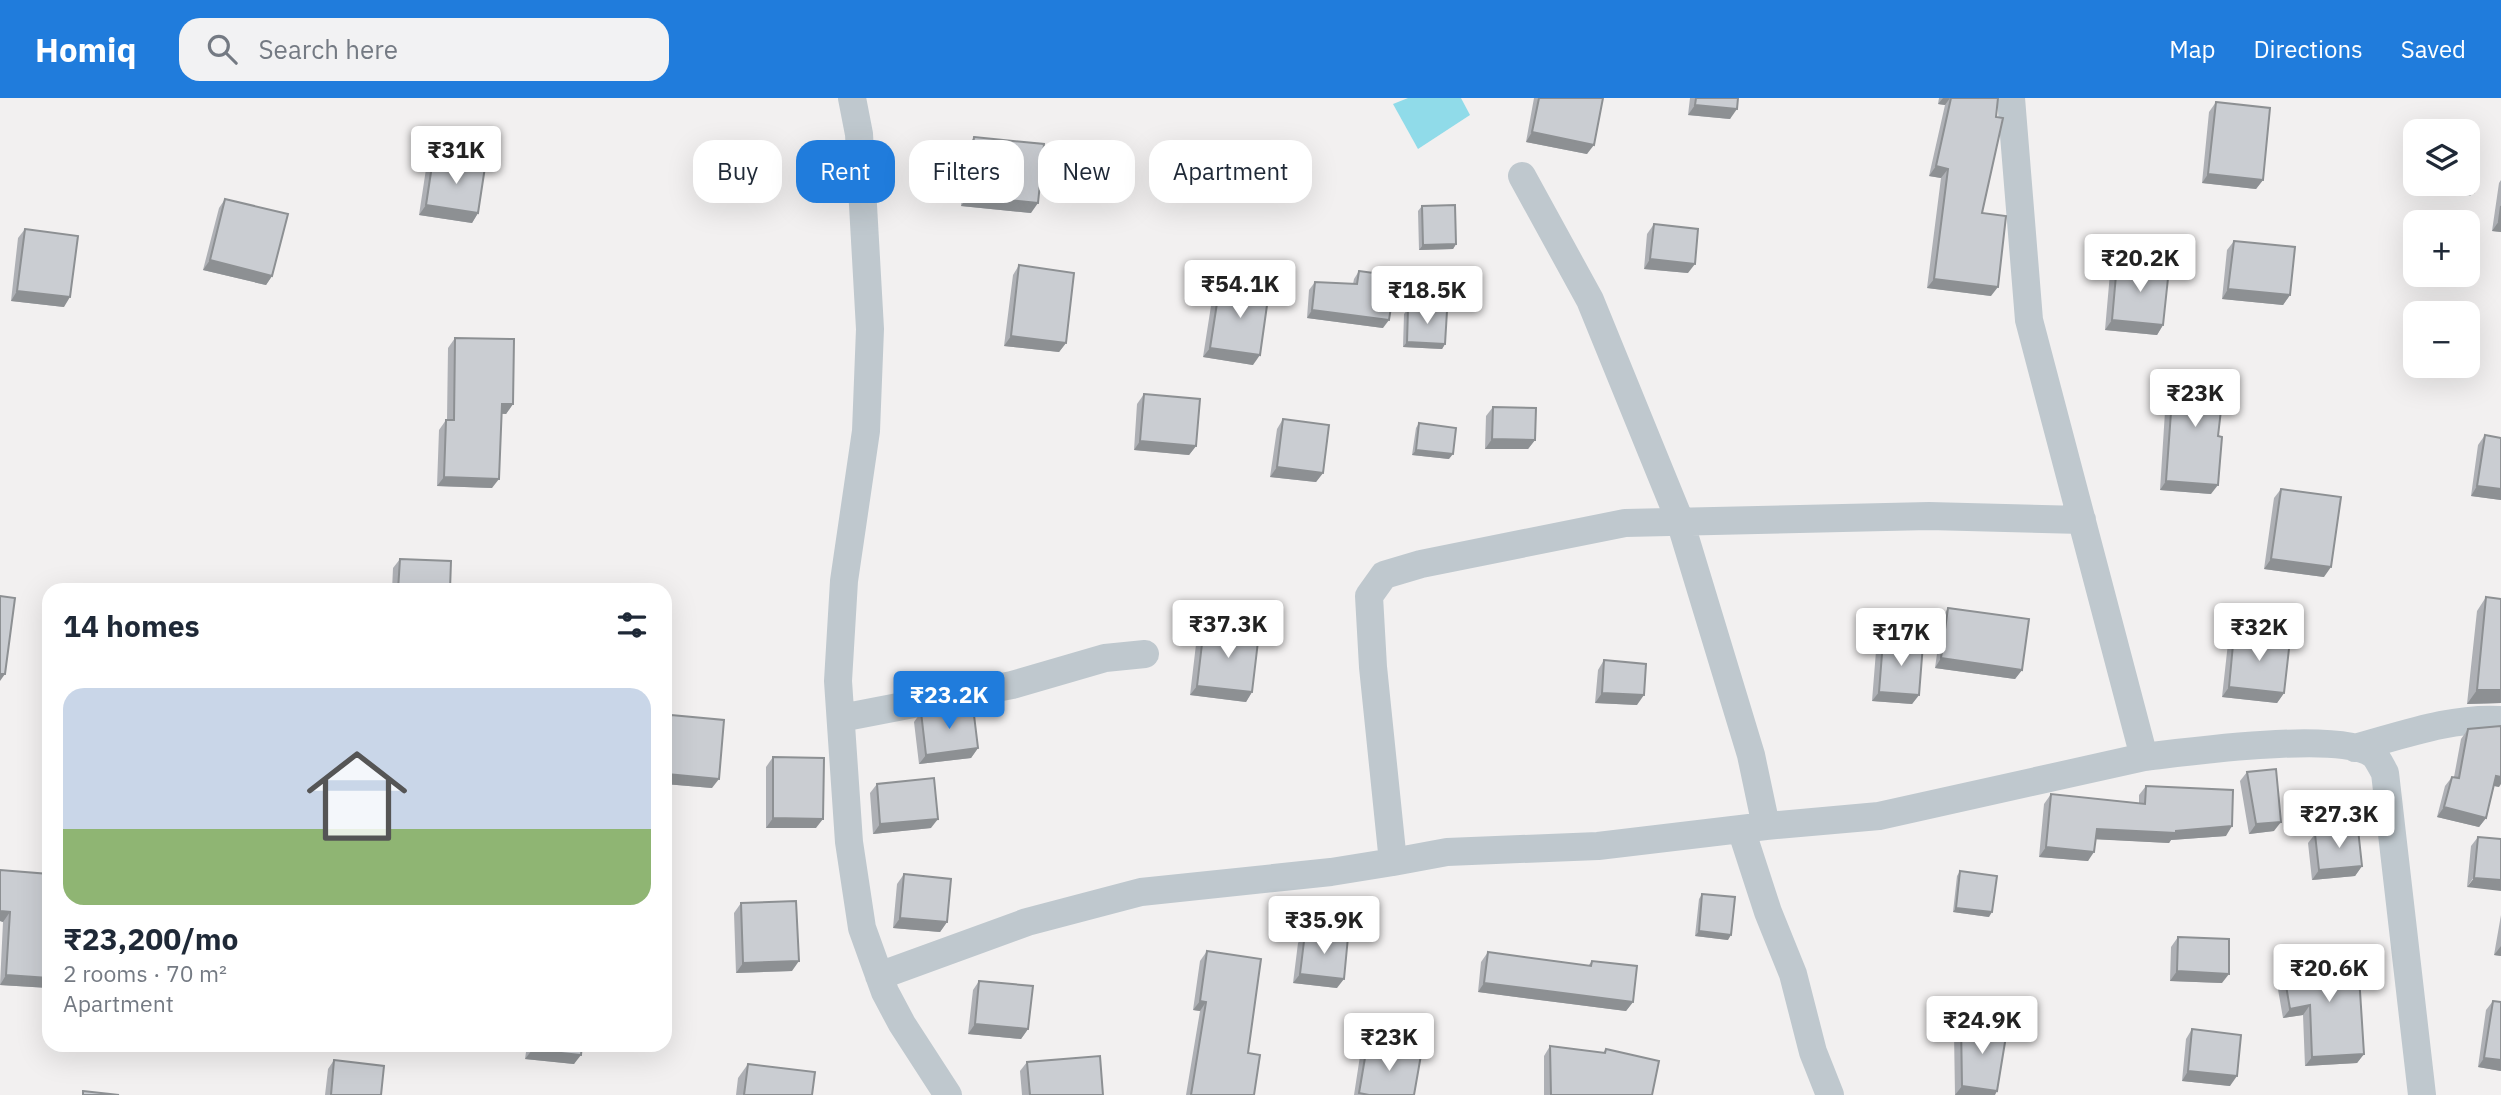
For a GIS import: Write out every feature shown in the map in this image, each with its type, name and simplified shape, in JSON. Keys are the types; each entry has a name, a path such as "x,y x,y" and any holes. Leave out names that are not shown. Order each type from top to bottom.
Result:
{"street":[{"path":"852,98 859,134 870,329 866,431 844,581 838,681 849,842 862,928 885,992 902,1024 948,1095"},
{"path":"2011,98 2029,320 2144,757"},
{"path":"1522,176 1590,300 1680,521 1751,755 1753,828 1768,912 1793,974 1813,1052 1830,1095"},
{"path":"1393,862 1373,667 1369,596 1384,575 1421,564 1625,523 1929,516 2082,520"},
{"path":"841,718 1012,685 1105,659 1145,654"},
{"path":"2355,748 2437,725 2484,719 2501,720"},
{"path":"879,976 1027,922 1141,892 1331,872 1447,852 1598,846 1879,816 2144,757 2215,748 2321,742 2355,748 2374,755 2385,773 2422,1095"}],"water":[{"path":"1408,98 1461,98 1470,115 1418,149 1393,104"}],"building":[{"path":"1539,98 1603,98 1594,145 1532,132"},
{"path":"1696,98 1738,98 1737,109 1695,105"},
{"path":"1951,98 1998,98 1996,117 2003,118 1982,213 2006,216 1998,287 1934,279 1948,169 1936,166"},
{"path":"2216,102 2270,108 2263,180 2208,174"},
{"path":"974,137 1004,140 974,140"},
{"path":"1024,142 1038,143 1038,203 1024,202"},
{"path":"433,159 485,167 478,213 426,205"},
{"path":"225,199 288,214 272,276 210,260"},
{"path":"1455,205 1456,244 1423,245 1422,206"},
{"path":"1654,224 1698,229 1695,264 1650,259"},
{"path":"25,229 78,236 70,297 17,291"},
{"path":"2234,241 2295,247 2290,295 2228,289"},
{"path":"2117,264 2169,269 2163,325 2112,320"},
{"path":"1019,265 1074,273 1066,343 1011,336"},
{"path":"1359,271 1396,276 1389,320 1312,310 1315,282 1357,284"},
{"path":"1220,284 1269,291 1260,355 1210,348"},
{"path":"1408,309 1447,311 1445,344 1407,342"},
{"path":"455,338 514,339 513,404 502,404 499,479 444,477 446,420 454,420"},
{"path":"2174,371 2225,376 2218,436 2222,437 2218,485 2166,481"},
{"path":"1144,394 1200,399 1196,446 1140,441"},
{"path":"1493,407 1536,408 1535,440 1492,439"},
{"path":"1283,419 1329,425 1323,473 1277,467"},
{"path":"1419,423 1456,428 1453,454 1416,450"},
{"path":"2485,435 2501,438 2501,489 2477,486"},
{"path":"2281,489 2341,497 2331,567 2271,559"},
{"path":"400,559 451,561 450,583 398,583"},
{"path":"0,596 15,598 5,674 0,674"},
{"path":"2486,597 2501,599 2501,690 2477,690"},
{"path":"1948,608 2029,619 2022,670 1941,658"},
{"path":"1204,627 1259,633 1252,692 1197,686"},
{"path":"2234,634 2290,640 2284,693 2229,687"},
{"path":"1883,641 1923,644 1919,695 1879,692"},
{"path":"1604,660 1646,664 1644,695 1602,693"},
{"path":"973,707 978,748 926,755 921,712"},
{"path":"672,715 724,720 719,779 672,774"},
{"path":"2501,726 2501,777 2496,776 2486,818 2444,807 2452,777 2459,778 2468,729"},
{"path":"773,757 824,758 823,819 773,818"},
{"path":"2276,769 2281,822 2256,824 2247,772"},
{"path":"934,778 938,819 880,824 877,784"},
{"path":"2146,786 2233,790 2232,826 2176,833 2097,829 2094,852 2046,847 2051,794 2145,804"},
{"path":"2358,829 2362,866 2319,870 2315,834"},
{"path":"2478,837 2501,839 2501,880 2474,878"},
{"path":"0,870 42,873 42,978 6,975 10,912 0,911"},
{"path":"1960,871 1997,876 1992,912 1956,908"},
{"path":"904,874 951,879 947,922 900,918"},
{"path":"1702,894 1735,897 1731,935 1699,931"},
{"path":"796,901 799,961 743,963 741,903"},
{"path":"1305,933 1348,937 1344,979 1300,974"},
{"path":"2178,937 2229,939 2229,974 2177,971"},
{"path":"1207,951 1261,959 1248,1053 1260,1055 1254,1095 1191,1095 1206,1002 1200,1001"},
{"path":"1488,952 1591,966 1592,961 1637,966 1633,1002 1484,983"},
{"path":"2354,955 2360,991 2364,1054 2312,1057 2310,1005 2290,1009 2283,968"},
{"path":"979,981 1033,986 1028,1029 975,1024"},
{"path":"2493,1001 2501,1002 2501,1060 2484,1058"},
{"path":"1961,1023 2007,1030 1997,1091 1962,1086"},
{"path":"2192,1029 2241,1035 2237,1076 2188,1071"},
{"path":"1367,1046 1421,1055 1414,1095 1359,1093"},
{"path":"1550,1046 1605,1053 1606,1049 1659,1061 1652,1095 1551,1095"},
{"path":"552,1052 581,1052 581,1055"},
{"path":"1100,1056 1103,1095 1030,1095 1027,1062"},
{"path":"334,1060 384,1066 381,1095 331,1095"},
{"path":"748,1064 815,1072 812,1095 744,1095"},
{"path":"83,1091 119,1095 83,1095"}]}
